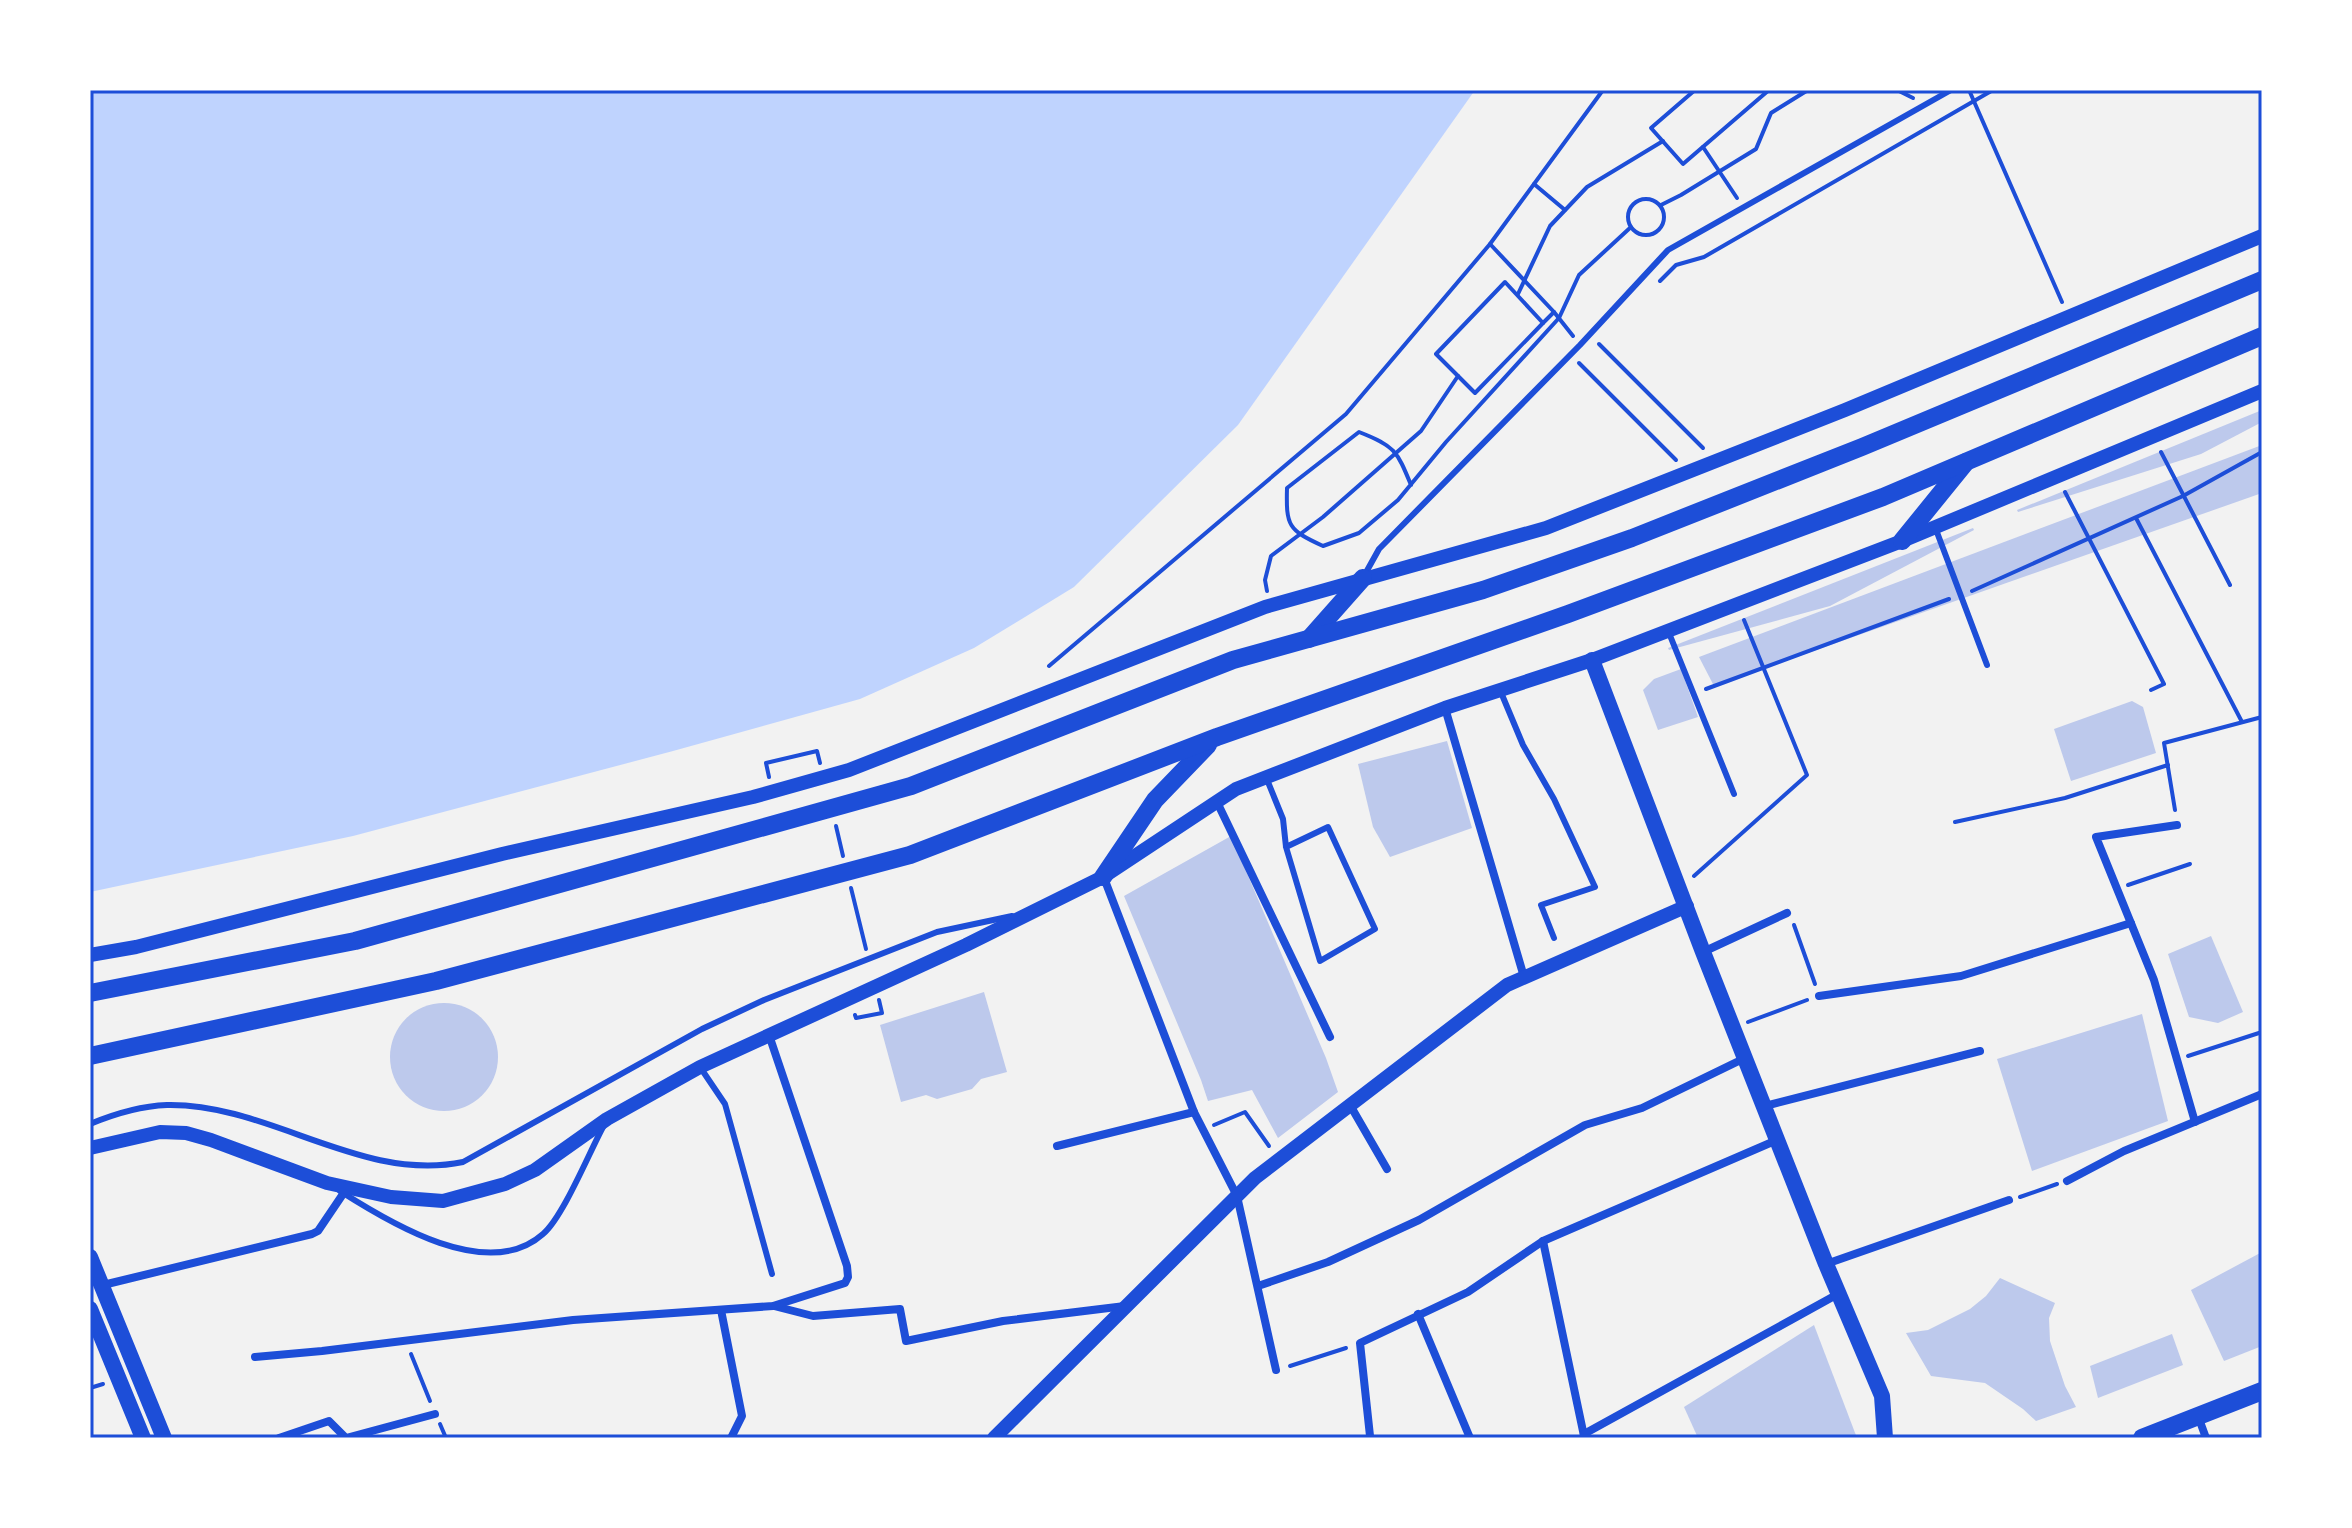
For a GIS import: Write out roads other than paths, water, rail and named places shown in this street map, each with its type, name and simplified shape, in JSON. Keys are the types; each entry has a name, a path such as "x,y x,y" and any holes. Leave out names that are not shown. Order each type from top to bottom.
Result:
{"main road":[{"path":"90,993 355,941 896,791 1223,664 1483,590 1632,538 1862,447 2262,280"},
{"path":"90,1056 436,981 910,855 1217,737 1568,614 1883,497 2262,336"},
{"path":"1902,541 1967,461"},
{"path":"1309,639 1363,578"},
{"path":"1592,660 1703,952 1838,1294 1882,1396 1885,1438"},
{"path":"1103,877 1155,800 1217,737"},
{"path":"90,1068 116,1051"},
{"path":"90,1257 164,1438"},
{"path":"90,1309 143,1438"},
{"path":"2142,1438 2262,1391"}],"street":[{"path":"90,955 136,947 502,854 753,797 849,770 1269,606 1546,528 1845,410 2262,236"},
{"path":"90,1148 160,1132 186,1133 327,1183 391,1197 443,1201 505,1184 535,1170 607,1119 700,1067 1103,877 1236,789 1445,708 1592,660 1902,541 2262,391"},
{"path":"1445,708 1524,977"},
{"path":"1217,802 1330,1037"},
{"path":"2177,825 2096,837 2154,980 2195,1122"},
{"path":"1103,877 1194,1112 1237,1196 1276,1370"},
{"path":"994,1438 1255,1178 1350,1105 1507,985 1687,906"},
{"path":"1703,952 1787,913"},
{"path":"1819,996 1961,976 2131,923"},
{"path":"255,1357 573,1320 773,1306 845,1283 847,1266 769,1034"},
{"path":"1765,1106 1980,1051"},
{"path":"1258,1286 1328,1262 1419,1220 1585,1125 1642,1108 1746,1057"},
{"path":"2067,1181 2124,1151 2262,1094"},
{"path":"1350,1105 1387,1169"},
{"path":"1057,1146 1194,1112"},
{"path":"1367,1437 1360,1343 1468,1292 1543,1241 1778,1140"},
{"path":"103,1285 312,1234 318,1231 343,1194"},
{"path":"1826,1264 2009,1200"},
{"path":"1543,1241 1584,1436 1838,1294"},
{"path":"773,1306 813,1316 900,1309 906,1341 1003,1321 1127,1306"},
{"path":"721,1310 742,1416 731,1438"},
{"path":"1418,1314 1470,1438"},
{"path":"279,1438 329,1421 346,1438 435,1414"},
{"path":"2198,1416 2206,1438"}],"lane":[{"path":"1363,578 1379,549 1580,345 1668,250 1951,90"},
{"path":"1935,527 1987,665"},
{"path":"1668,629 1734,794"},
{"path":"1500,690 1523,745 1554,799 1595,887 1541,905 1554,938"},
{"path":"1266,777 1283,819 1286,847 1320,961 1375,929 1328,827 1286,847"},
{"path":"90,1124 149,1107 198,1108 239,1116 389,1163 439,1167 463,1162 702,1029 764,1000 937,932 1034,911"},
{"path":"700,1067 725,1104 772,1274"},
{"path":"327,1183 414,1232 463,1252 490,1254 511,1250 543,1234 557,1215 607,1119"}],"water":[{"path":"90,90 1475,90 1238,425 1074,587 974,648 860,699 673,751 353,836 90,892"}]}
